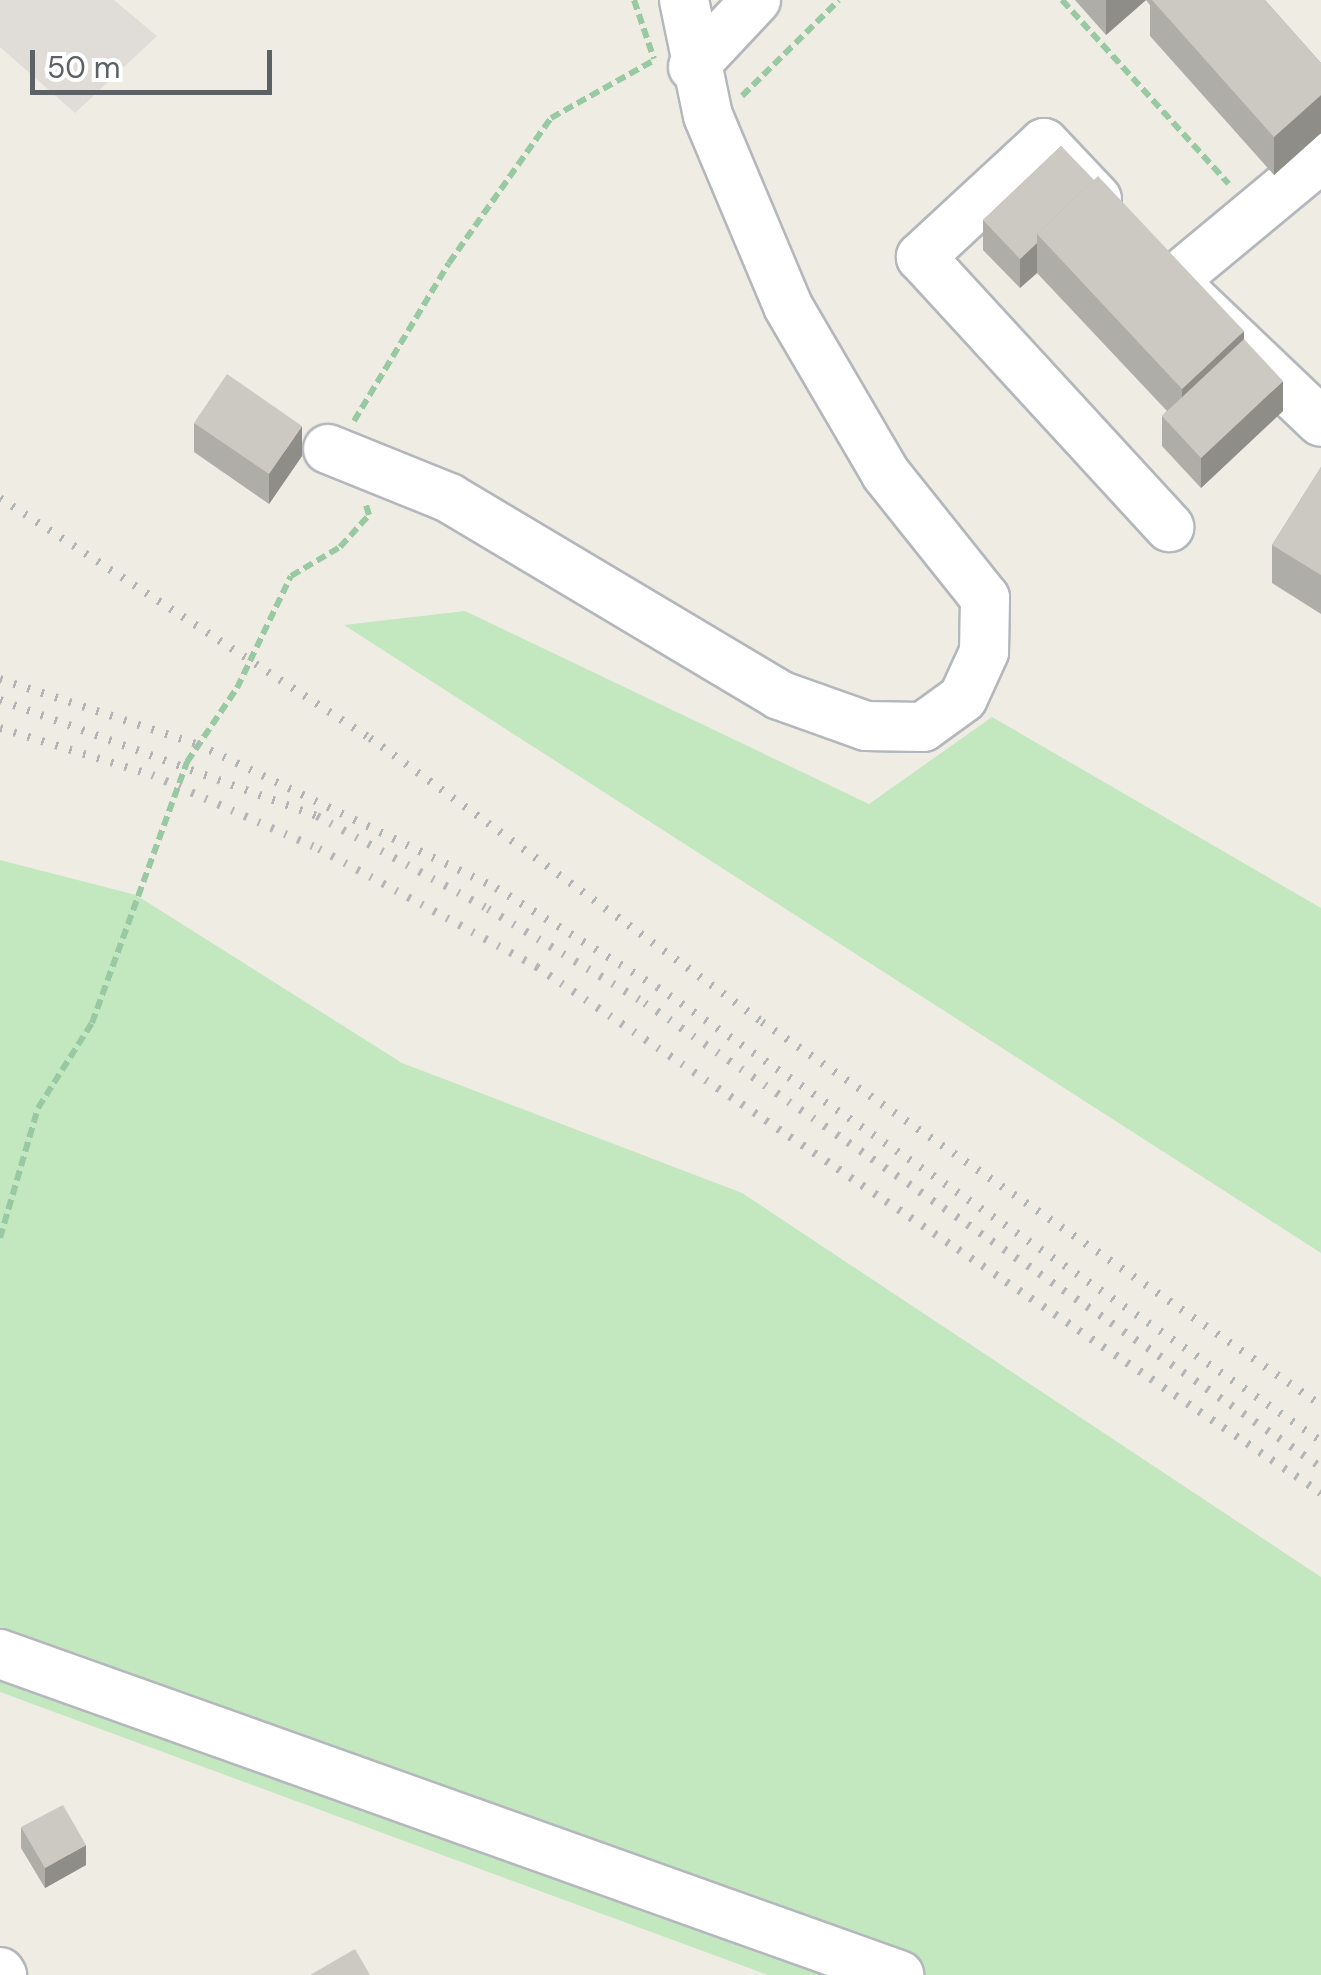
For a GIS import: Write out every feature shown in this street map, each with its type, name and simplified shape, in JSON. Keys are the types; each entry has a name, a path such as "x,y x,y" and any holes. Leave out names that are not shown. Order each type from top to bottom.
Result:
{"street":[{"path":"328,449 449,498 779,696 866,726 923,727 963,698 984,652 984,598 886,474 788,306 693,67 684,0"},
{"path":"693,67 756,0"},
{"path":"1169,527 921,257 1044,143 1173,281 1321,422"},
{"path":"1173,281 1321,158"},
{"path":"0,1654 900,1975"}],"path":[{"path":"1062,0 1255,213"},
{"path":"0,1238 38,1108 92,1023 144,863"}],"shaded area":[{"path":"0,0 114,0 157,36 75,113 0,47"}],"green space":[{"path":"465,611 869,804 992,717 1321,908 1321,1253 344,625"},
{"path":"0,860 136,895 402,1063 742,1193 1321,1577 1321,1975 768,1975 0,1692"}],"building":[{"path":"1152,0 1265,0 1321,63 1321,95 1274,137"},
{"path":"1061,146 1094,180 1037,234 1037,243 1020,259 983,220"},
{"path":"1098,176 1244,331 1182,389 1037,234"},
{"path":"1244,339 1283,381 1201,458 1162,416"},
{"path":"227,374 302,426 269,474 194,423"},
{"path":"1321,467 1321,575 1272,545"},
{"path":"63,1805 86,1845 45,1868 21,1827"},
{"path":"355,1949 370,1975 310,1975"}],"railway":[{"path":"0,498 370,738 762,1022 1321,1405"},
{"path":"0,679 197,744 496,888 657,987 1321,1441"},
{"path":"0,700 317,816 488,909 645,1003 1321,1467"},
{"path":"0,728 152,775 319,849 537,967 1321,1493"}]}
